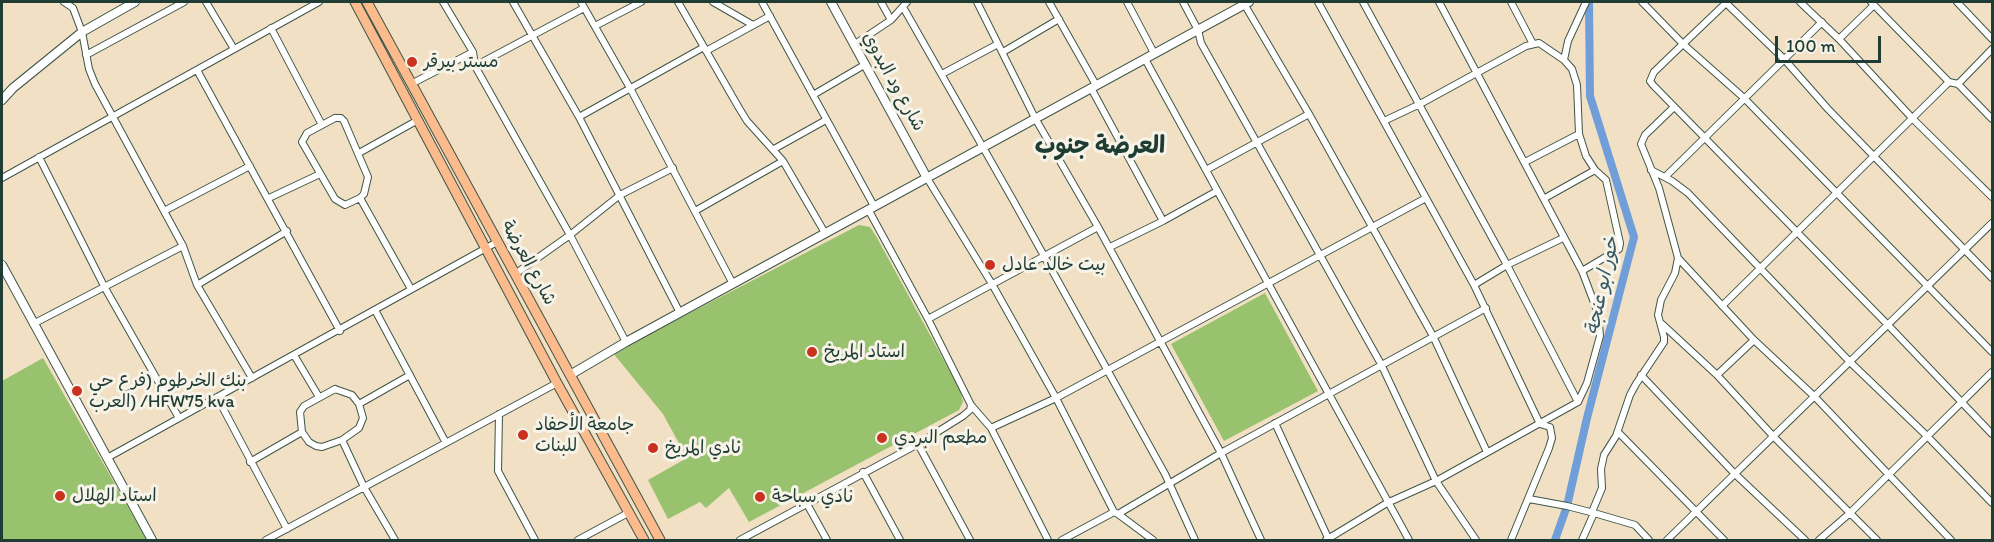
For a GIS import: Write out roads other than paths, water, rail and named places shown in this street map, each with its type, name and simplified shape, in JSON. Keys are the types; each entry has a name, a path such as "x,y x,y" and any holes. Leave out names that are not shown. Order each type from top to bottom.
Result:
{"main road":[{"name":"شارع العرضة","path":"355,2 557,383 644,540"},
{"name":"شارع العرضة","path":"367,2 660,540"}],"street":[{"path":"64,2 72,8 82,32 89,69 95,84 183,246 197,285 252,378"},
{"path":"2,100 13,88 82,32 131,2"},
{"path":"86,55 184,2"},
{"path":"206,2 234,49"},
{"path":"2,178 319,2"},
{"path":"444,2 473,52 475,66 570,235 626,342"},
{"path":"513,2 579,117 680,313"},
{"path":"581,2 630,88 733,284"},
{"path":"595,26 641,2"},
{"path":"678,2 747,121 774,149 825,233"},
{"path":"714,2 753,25"},
{"path":"762,2 826,120 971,405 991,428 1048,540"},
{"name":"شارع ود البدوي","path":"831,2 927,178"},
{"path":"881,2 891,20"},
{"path":"977,2 1035,118 1110,247 1221,453 1261,540"},
{"path":"1049,2 1163,221"},
{"path":"1128,2 1154,53"},
{"path":"1183,2 1198,30 1201,43 1381,364 1436,481 1476,540"},
{"path":"570,375 626,342 1246,2 1433,336 1487,452"},
{"path":"1318,2 1474,285 1540,424 1550,427 1552,438 1511,540"},
{"path":"1363,2 1508,265 1578,402"},
{"path":"1275,423 1328,540 1386,503 1436,481 1578,402 1587,383 1600,336 1598,313 1582,271 1439,2"},
{"path":"1511,2 1533,44"},
{"path":"1564,60 1568,41 1586,2"},
{"path":"1642,2 1683,44 1744,98 1992,352"},
{"path":"1992,278 1784,59 1726,2 1654,72 1650,81 1674,107 1992,434"},
{"path":"1800,2 1839,39 1913,119 1992,197"},
{"path":"1957,2 1992,39"},
{"path":"1839,39 1873,3 1949,82 1958,84 1992,119"},
{"path":"855,44 891,20 905,4 1169,482 1195,540"},
{"path":"475,66 584,8"},
{"path":"579,117 770,16"},
{"path":"1003,52 1059,20"},
{"path":"1665,177 1822,22"},
{"path":"271,28 322,125"},
{"path":"942,74 998,44"},
{"path":"1384,121 1533,44 1539,44 1564,60 1572,69 1577,86 1579,134 1586,156 1595,170 1606,180 1619,235 1619,249 1582,271"},
{"path":"1958,84 1992,50"},
{"path":"411,84 473,52"},
{"path":"1145,59 1386,503 1409,540"},
{"path":"813,95 866,64"},
{"path":"196,70 340,330"},
{"path":"1722,306 1949,82"},
{"path":"1582,540 1602,488 1602,462 1618,432 1630,395 1664,342 1658,315 1669,283 1675,273 1678,258 1659,188 1641,149 1642,140 1674,107"},
{"path":"1206,170 1309,114"},
{"path":"335,118 343,120 359,153 368,177 367,188 360,198 347,204 339,203 302,142 304,135 335,118"},
{"path":"359,153 418,120"},
{"path":"774,149 826,120"},
{"path":"1525,162 1579,134"},
{"path":"39,157 105,288 179,418"},
{"path":"695,211 783,162"},
{"path":"164,211 250,166"},
{"path":"515,274 570,235 620,195 673,168"},
{"path":"1545,198 1595,170"},
{"path":"1651,170 1688,193 1850,362 1928,436 1992,503"},
{"path":"268,198 320,174"},
{"path":"927,178 992,284 1056,398 1116,513 1153,540"},
{"path":"1110,247 1218,191"},
{"path":"360,198 411,289"},
{"path":"991,428 1056,398 1426,198"},
{"path":"1667,540 1992,224"},
{"path":"928,319 1098,227"},
{"path":"197,285 287,231"},
{"path":"1474,285 1508,265 1563,238"},
{"path":"107,458 497,242"},
{"path":"33,324 183,246"},
{"path":"1678,258 1754,340 1815,396 1887,475 1951,540"},
{"path":"2,265 152,540"},
{"path":"1062,540 1116,513 1381,364 1486,308"},
{"path":"375,310 446,443"},
{"path":"1661,324 1717,375 1774,437 1877,540"},
{"path":"1717,375 1754,340"},
{"path":"294,355 319,397"},
{"path":"1819,540 1850,513 1992,372"},
{"path":"359,404 410,375"},
{"path":"1641,375 1735,474 1805,540"},
{"path":"266,540 557,383"},
{"path":"335,389 352,395 359,404 363,418 359,428 342,440 322,447 309,442 302,432 300,412 304,406 319,397 335,389"},
{"path":"217,397 287,529"},
{"path":"740,540 754,537 863,472 918,444 963,416 970,410 971,405"},
{"path":"499,414 498,471 535,540"},
{"path":"250,462 302,432"},
{"path":"1618,432 1724,540"},
{"path":"342,440 364,487 395,540"},
{"path":"918,444 970,540"},
{"path":"863,472 900,540"},
{"path":"1529,499 1593,512 1635,525 1649,540"},
{"path":"807,504 827,540"},
{"path":"578,540 628,513"}],"waterway":[{"name":"خور ابو عنجة","path":"1555,540 1567,506 1587,418 1634,237 1590,96 1589,2"}],"place":[{"name":"مستر بيرقر","path":"412,62"},
{"name":"بيت خالد عادل","path":"990,265"},
{"name":"استاد المريخ","path":"812,352"},
{"name":"بنك الخرطوم (فرع حي العرب) /HFW75 kva","path":"77,391"},
{"name":"جامعة الأحفاد للبنات","path":"523,435"},
{"name":"مطعم البردي","path":"882,438"},
{"name":"نادي المريخ","path":"653,448"},
{"name":"استاد الهلال","path":"60,496"},
{"name":"نادي سباحة","path":"760,497"}],"district":[{"name":"العرضة جنوب","path":"1100,147"}]}
